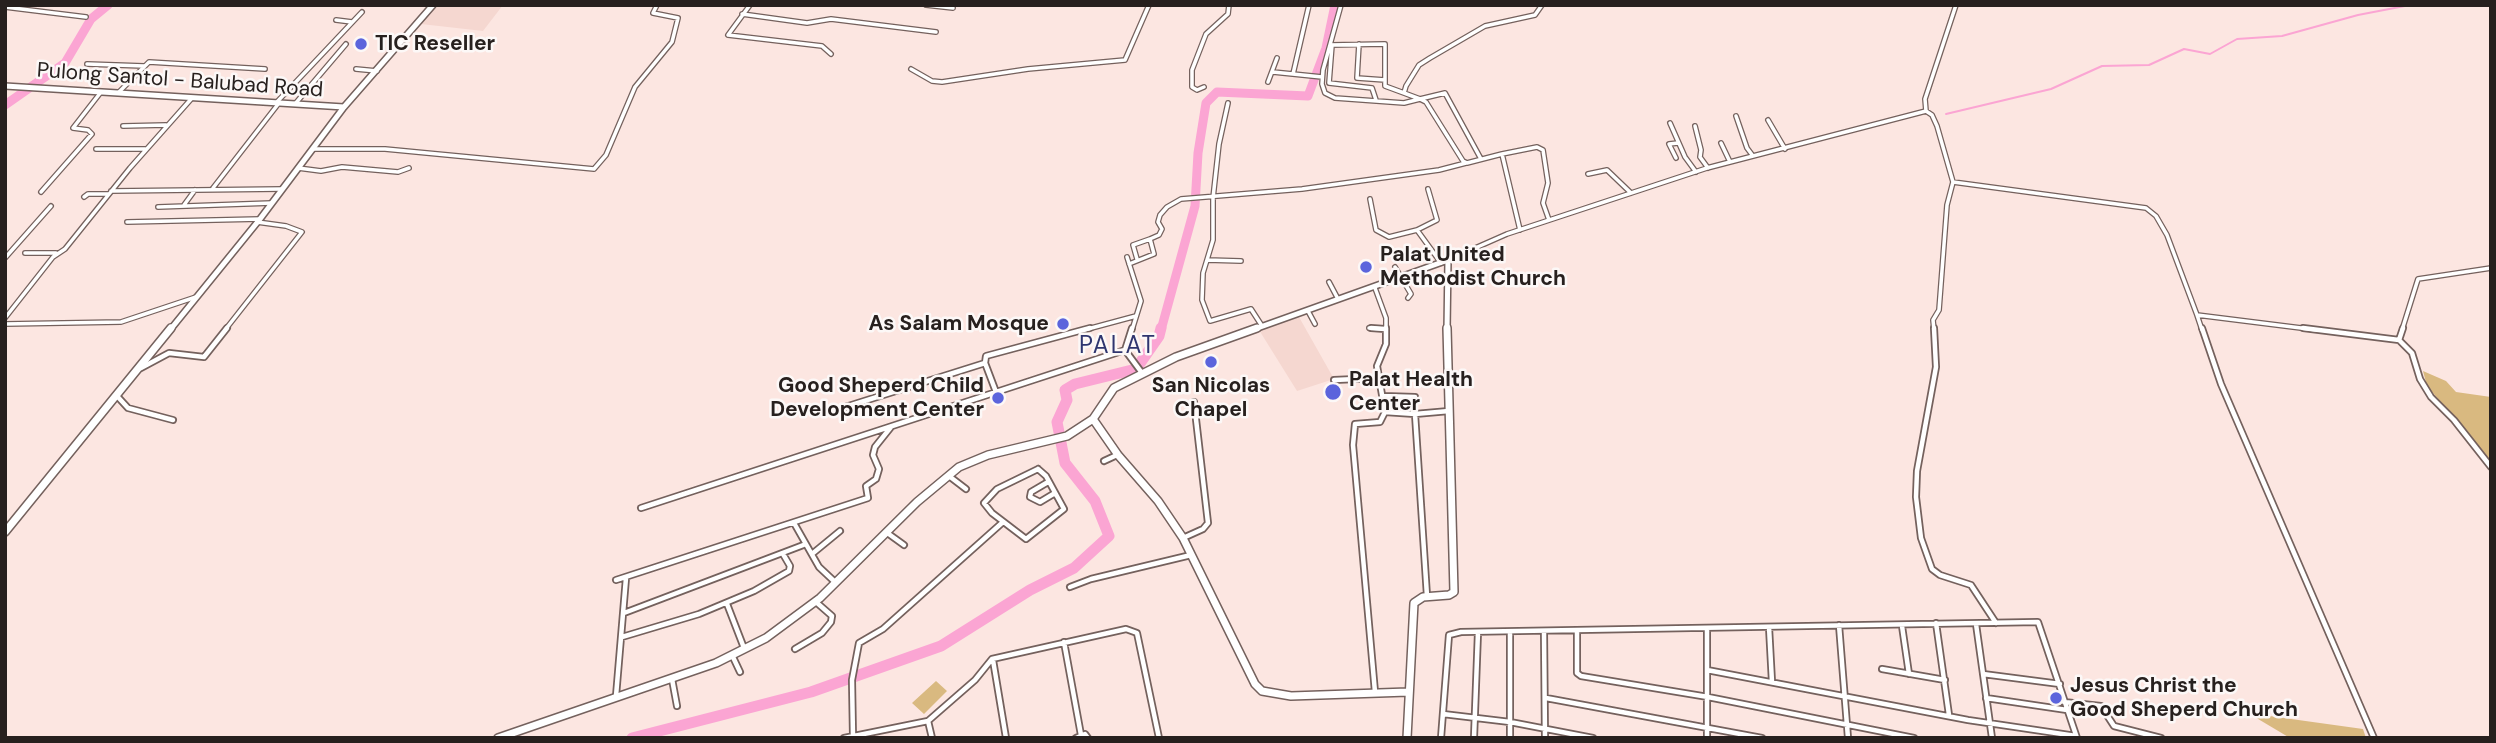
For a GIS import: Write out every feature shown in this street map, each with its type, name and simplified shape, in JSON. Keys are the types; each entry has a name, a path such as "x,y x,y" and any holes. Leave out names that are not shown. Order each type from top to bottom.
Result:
{"street":[{"name":"Pulong Santol - Balubad Road","path":"5,86 344,107 433,5"},
{"path":"314,149 385,149 594,169 606,155 635,87 672,42 678,18 653,13 657,5"},
{"path":"750,5 728,35 822,46 831,54"},
{"path":"926,5 953,8"},
{"path":"911,69 932,81 942,82 1019,70 1125,60 1149,5"},
{"path":"1204,87 1192,88 1192,70 1206,34 1228,14 1229,5"},
{"path":"1293,73 1309,5"},
{"path":"1341,5 1320,77 1324,90 1330,96 1404,103 1432,94 1445,93 1481,159"},
{"path":"1404,93 1417,68 1430,58 1485,26 1535,15 1542,5"},
{"path":"1926,111 1925,99 1956,5"},
{"path":"5,6 86,17"},
{"path":"213,189 277,103 362,12"},
{"path":"742,14 807,23 831,19 936,32"},
{"path":"336,20 353,22"},
{"path":"295,104 346,44"},
{"path":"1359,44 1357,78 1385,80"},
{"path":"1331,45 1385,44 1385,80 1388,89 1426,102 1461,160 1467,163"},
{"path":"1331,45 1329,82 1336,86 1372,88 1376,100"},
{"path":"1268,82 1277,58"},
{"path":"118,93 149,62 265,69"},
{"path":"87,64 145,66"},
{"path":"356,69 377,71"},
{"path":"1273,71 1320,77"},
{"path":"41,192 92,134 88,130 73,128 101,92"},
{"path":"5,318 57,253 65,249 146,149 192,98"},
{"path":"1228,103 1219,145 1213,198 1213,240 1201,286 1207,318 1212,321 1251,309 1262,326"},
{"path":"5,532 259,221 344,107"},
{"path":"498,738 672,678 732,655 766,638 816,601 949,475 978,458 1062,438 1093,419 1114,388 1141,371 1375,288 1549,220 1708,168 1926,111 1932,115 1937,126 1953,182 1947,205 1939,310 1933,320 1936,367 1917,471 1917,517 1932,569 1940,575 1971,585 1996,623"},
{"path":"1736,116 1746,148 1753,156"},
{"path":"1768,120 1785,149"},
{"path":"1670,123 1678,144 1696,173"},
{"path":"123,126 167,125"},
{"path":"1695,126 1701,150 1700,157 1708,168"},
{"path":"1721,143 1730,162"},
{"path":"1678,144 1669,144 1674,158 1685,157"},
{"path":"1137,258 1133,245 1159,235 1162,229 1158,222 1167,207 1181,199 1302,189 1439,170 1517,149 1537,147 1543,150 1548,183 1542,203 1549,220"},
{"path":"96,149 146,149"},
{"path":"1502,154 1520,230"},
{"path":"298,168 321,171 338,167 398,172 409,168"},
{"path":"1588,174 1600,169 1607,170 1631,193"},
{"path":"1953,182 2064,200 2147,208 2156,216 2167,235 2221,384 2374,738"},
{"path":"167,221 196,189"},
{"path":"84,197 110,192 282,189"},
{"path":"1370,199 1376,230 1389,237 1417,230 1437,220 1428,189"},
{"path":"158,207 272,203"},
{"path":"5,258 51,206"},
{"path":"127,222 259,221 302,232 204,357 169,353 137,371"},
{"path":"1407,738 1414,603 1416,599 1454,592 1445,261 1417,230"},
{"path":"1129,264 1137,258 1154,254 1150,239"},
{"path":"25,253 57,253"},
{"path":"1125,350 1140,298 1127,257"},
{"path":"1207,260 1241,261"},
{"path":"1395,267 1411,294 1408,298"},
{"path":"2399,340 2418,279 2491,268"},
{"path":"1329,282 1339,300"},
{"path":"1375,288 1387,318 1386,344 1378,361 1378,378 1385,412 1380,422 1354,424 1353,445 1375,692"},
{"path":"5,324 121,322 197,297"},
{"path":"1308,311 1315,324"},
{"path":"2197,315 2399,340 2412,353 2420,379 2431,397 2491,467"},
{"path":"996,392 985,363 986,356 1136,316"},
{"path":"1369,328 1385,329"},
{"path":"1125,350 1141,371"},
{"path":"641,508 1096,357 1125,350"},
{"path":"842,408 985,363"},
{"path":"1334,380 1378,378"},
{"path":"117,396 128,408 173,420"},
{"path":"1382,396 1415,397"},
{"path":"1183,538 1203,530 1208,523 1194,402"},
{"path":"1385,412 1415,414 1449,411"},
{"path":"1415,414 1427,596"},
{"path":"1093,419 1118,455 1158,501 1183,538 1255,684 1262,691 1291,696 1408,692"},
{"path":"616,580 868,498 866,486 876,479 879,469 873,455 875,447 891,426"},
{"path":"1104,461 1118,455"},
{"path":"1038,469 1055,493 1063,506 1062,512 1031,537 1024,538 985,507 992,493 1038,469"},
{"path":"949,475 966,489"},
{"path":"1048,482 1031,492 1030,497 1040,502 1055,493"},
{"path":"853,737 852,680 859,643 883,629 1003,522"},
{"path":"794,523 819,567 835,582"},
{"path":"812,554 840,531"},
{"path":"887,532 904,545"},
{"path":"624,612 806,544"},
{"path":"622,637 727,604 754,592 789,571 790,566 783,554"},
{"path":"1070,587 1091,579 1191,555"},
{"path":"616,696 626,578"},
{"path":"795,649 822,632 832,618 816,601"},
{"path":"727,604 744,649"},
{"path":"1441,738 1449,635 1461,632 2038,622 2076,737 1847,698 1707,670"},
{"path":"1936,623 1949,716"},
{"path":"1976,624 1992,738"},
{"path":"1839,625 1847,698 1848,738"},
{"path":"1902,625 1909,674"},
{"path":"1769,627 1772,682"},
{"path":"844,738 928,721 975,680 992,659 1126,629 1137,633 1159,738"},
{"path":"1707,629 1707,738"},
{"path":"1544,631 1545,738"},
{"path":"1474,738 1478,632"},
{"path":"1577,632 1577,673 1581,676 1708,696 1914,738"},
{"path":"1510,633 1510,738"},
{"path":"1064,642 1079,736 1086,735 1088,738"},
{"path":"732,655 740,672"},
{"path":"992,659 1006,738"},
{"path":"1882,669 1945,680"},
{"path":"1983,674 2060,684"},
{"path":"672,678 677,706"},
{"path":"1546,698 1762,738"},
{"path":"1986,698 2067,710"},
{"path":"2064,702 2101,706 2114,726 2161,738"},
{"path":"1443,713 1510,722 1593,738"},
{"path":"928,721 932,738"}],"shaded area":[{"path":"436,5 503,5 483,31 421,24"},
{"path":"1299,317 1334,379 1297,391 1259,330"},
{"path":"2423,371 2446,381 2456,392 2491,397 2491,461 2427,386"},
{"path":"936,681 947,691 924,714 912,703"},
{"path":"2248,713 2363,729 2366,738 2290,738"}],"waterway":[{"path":"5,105 65,63 91,19 108,5"},
{"path":"1161,330 1195,206 1198,153 1206,103 1217,92 1308,96 1326,48 1335,5"},
{"path":"1946,114 2051,89 2102,66 2149,65 2184,49 2210,54 2237,39 2282,36 2358,15 2410,5"},
{"path":"632,738 811,692 941,646 1030,590 1074,568 1109,536 1095,501 1065,463 1057,422 1067,400 1065,390 1075,384 1136,369 1159,336 1161,328"}],"place":[{"name":"TIC Reseller","path":"361,44"},
{"name":"Palat United Methodist Church","path":"1366,267"},
{"name":"As Salam Mosque","path":"1063,324"},
{"name":"San Nicolas Chapel","path":"1211,362"},
{"name":"Palat Health Center","path":"1333,392"},
{"name":"Good Sheperd Child Development Center","path":"998,398"},
{"name":"Jesus Christ the Good Sheperd Church","path":"2056,698"}],"district":[{"name":"PALAT","path":"1118,347"}]}
